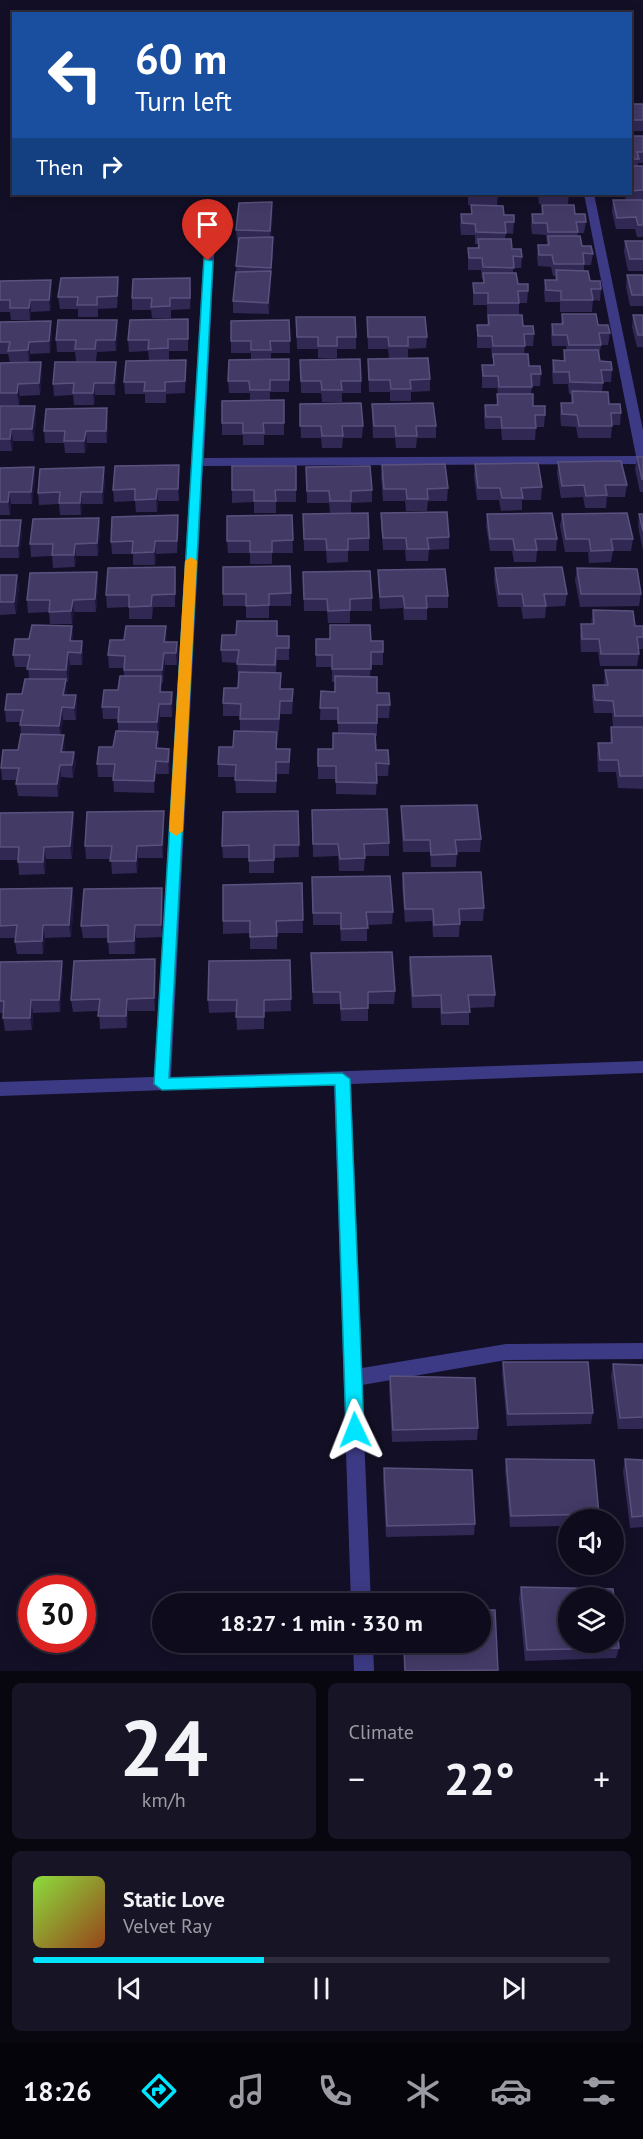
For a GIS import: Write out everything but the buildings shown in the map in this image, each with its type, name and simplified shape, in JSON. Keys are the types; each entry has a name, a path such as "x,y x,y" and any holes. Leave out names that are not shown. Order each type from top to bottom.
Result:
{"street":[{"path":"196,462 643,460 589,195"},
{"path":"162,1084 211,217"},
{"path":"0,1089 643,1067"},
{"path":"342,1079 361,1593"},
{"path":"354,1377 506,1352 643,1351"},
{"path":"363,1653 364,1671"}],"slow traffic":[{"path":"176,831 191,561"}],"route":[{"path":"208,261 162,1084 342,1079 355,1430"}]}
